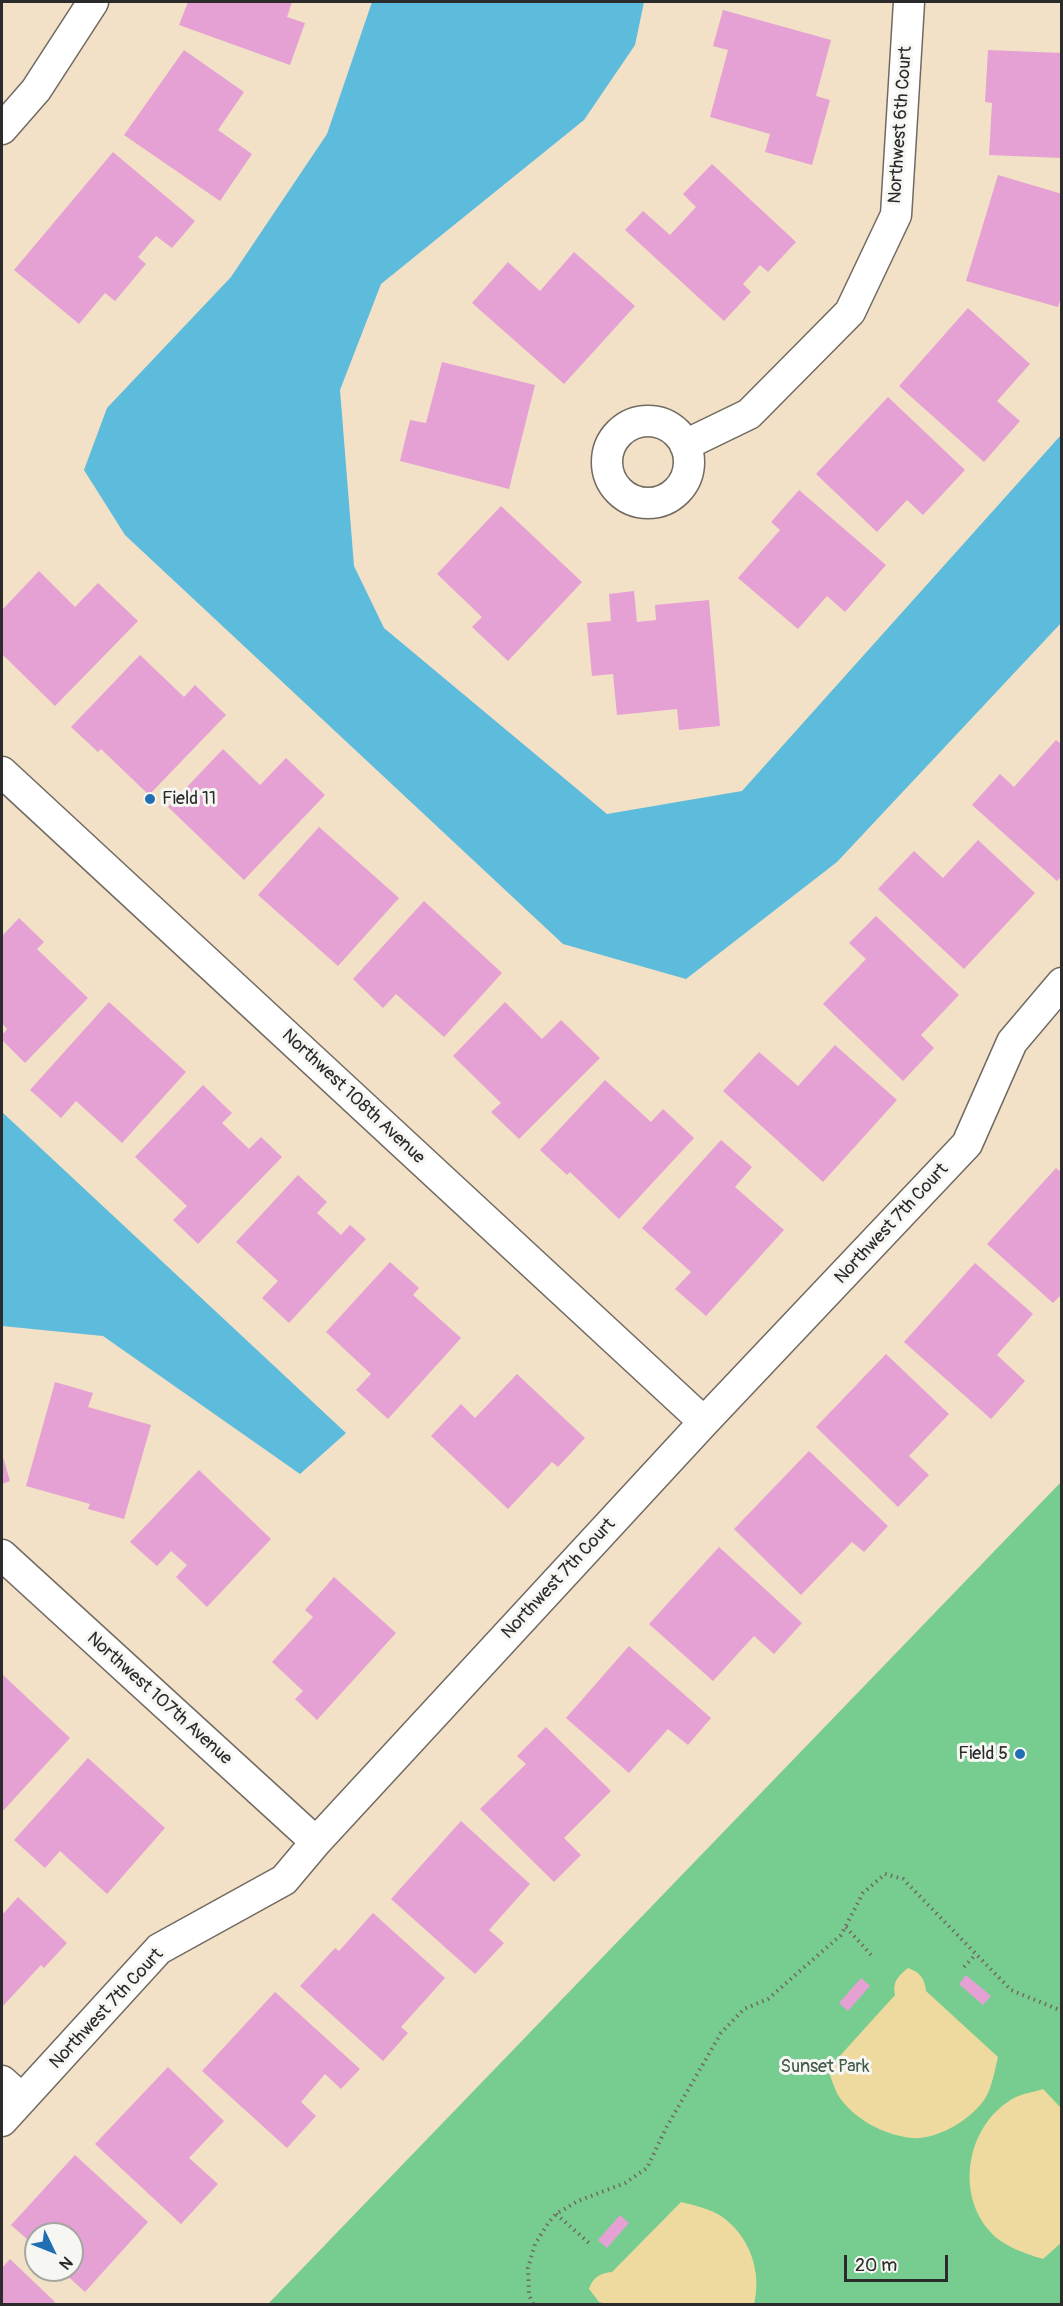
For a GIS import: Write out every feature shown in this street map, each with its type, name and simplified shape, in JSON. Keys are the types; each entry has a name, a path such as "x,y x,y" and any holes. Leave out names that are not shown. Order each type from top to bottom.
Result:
{"street":[{"path":"2,129 36,90 93,2"},
{"name":"Northwest 6th Court","path":"685,445 749,414 850,312 896,215 909,2"},
{"name":"Northwest 108th Avenue","path":"2,772 704,1422"},
{"name":"Northwest 7th Court","path":"2,2121 12,2090 159,1949 284,1880 316,1842 704,1422 967,1144 1012,1042 1062,983"},
{"name":"Northwest 107th Avenue","path":"2,1555 316,1842"}],"path":[{"path":"533,2304 529,2295 528,2268 535,2244 549,2222 556,2214 578,2201 626,2183 647,2168 666,2128 721,2033 744,2009 768,1999 841,1935 863,1893 885,1874 903,1878 1011,1990 1062,2011"},
{"path":"846,1927 872,1956"},
{"path":"964,1967 976,1954"},
{"path":"556,2214 589,2243"}],"green space":[{"name":"Sunset Park","path":"1061,1482 1061,2304 268,2304"}],"sand":[{"path":"908,1968 921,1976 926,1991 998,2057 990,2088 980,2105 954,2126 922,2138 891,2133 861,2118 844,2104 828,2069 895,1995 894,1986 901,1974"},
{"path":"1043,2089 1061,2108 1062,2242 1043,2259 1005,2244 992,2234 977,2212 971,2194 970,2175 972,2156 987,2122 1000,2108 1016,2097"},
{"path":"681,2202 721,2216 740,2234 755,2267 754,2304 608,2304 599,2302 589,2289 595,2279 604,2273 612,2272"}],"water":[{"path":"372,2 644,2 635,45 584,120 381,284 340,390 354,566 384,628 607,814 742,791 1061,435 1061,623 837,862 686,979 563,944 125,535 84,470 107,408 231,277 327,134"},
{"path":"2,1112 346,1433 300,1474 103,1336 2,1326"}],"building":[{"path":"188,2 292,2 287,17 305,23 290,65 179,25"},
{"path":"723,10 831,40 816,96 830,100 812,165 765,152 770,134 710,117 728,50 713,46"},
{"path":"184,50 244,92 218,130 252,154 220,201 124,135"},
{"path":"988,50 1062,53 1062,158 989,155 992,103 985,102"},
{"path":"113,152 195,221 172,248 156,236 138,257 146,264 115,301 105,293 79,324 14,270"},
{"path":"712,164 796,242 768,272 760,265 743,284 751,292 724,321 625,230 643,211 670,235 696,207 683,194"},
{"path":"998,175 1062,194 1062,294 1058,307 966,281"},
{"path":"574,252 635,306 564,384 472,303 508,262 540,291"},
{"path":"968,308 1030,364 997,401 1020,421 984,462 899,386"},
{"path":"442,362 535,385 509,489 400,461 410,420 426,423"},
{"path":"888,397 965,470 923,515 907,500 877,532 816,474"},
{"path":"799,490 886,565 845,612 827,596 798,629 738,578 780,530 771,522"},
{"path":"501,506 582,582 508,661 472,627 482,617 437,574"},
{"path":"39,571 75,607 98,583 138,621 55,706 2,654 2,610"},
{"path":"634,591 637,622 656,620 655,605 709,600 720,726 679,730 677,709 617,715 613,674 592,676 587,623 611,621 609,594"},
{"path":"140,655 184,697 195,685 226,715 149,795 101,749 98,752 71,727"},
{"path":"1056,740 1062,745 1062,876 1057,881 972,805 1000,774 1014,787"},
{"path":"223,749 260,785 286,758 325,795 244,880 168,807"},
{"path":"319,827 399,898 338,966 258,895"},
{"path":"978,840 1035,893 964,969 878,889 914,851 943,878"},
{"path":"424,901 502,973 444,1037 396,994 383,1008 353,979"},
{"path":"876,916 959,995 921,1035 934,1048 903,1081 823,1004 866,959 849,943"},
{"path":"19,918 44,942 37,949 88,998 25,1063 2,1040 2,1035 7,1029 2,1023 2,936"},
{"path":"109,1002 186,1072 122,1143 76,1101 61,1118 30,1090"},
{"path":"505,1002 542,1039 561,1020 600,1058 519,1139 491,1112 501,1103 453,1056"},
{"path":"835,1045 897,1100 823,1182 723,1091 759,1052 798,1086"},
{"path":"605,1080 651,1122 663,1109 694,1138 619,1219 570,1172 567,1175 540,1150"},
{"path":"203,1085 232,1113 222,1123 249,1149 261,1137 282,1157 198,1244 173,1220 187,1206 135,1157"},
{"path":"721,1140 752,1167 735,1187 784,1230 706,1316 675,1289 691,1272 642,1228"},
{"path":"1056,1168 1062,1173 1062,1294 1053,1303 987,1244"},
{"path":"298,1175 327,1202 317,1213 341,1235 350,1225 366,1239 289,1323 262,1298 278,1281 236,1242"},
{"path":"390,1262 419,1288 413,1295 461,1338 388,1419 356,1390 371,1374 326,1332"},
{"path":"975,1263 1033,1314 997,1355 1025,1381 991,1419 904,1342"},
{"path":"886,1354 949,1414 909,1456 929,1475 898,1507 816,1427"},
{"path":"517,1374 585,1438 558,1467 552,1462 508,1509 431,1436 461,1404 475,1418"},
{"path":"55,1382 93,1393 88,1407 151,1425 124,1519 88,1509 90,1504 26,1486"},
{"path":"809,1451 888,1526 864,1552 852,1542 801,1595 734,1529"},
{"path":"2,1454 10,1481 2,1484"},
{"path":"199,1470 271,1539 207,1607 176,1577 187,1565 171,1551 157,1566 130,1542"},
{"path":"719,1547 802,1623 774,1654 754,1636 713,1681 649,1624"},
{"path":"334,1577 396,1633 317,1720 295,1699 303,1691 272,1662 313,1617 305,1610"},
{"path":"629,1646 711,1718 688,1745 668,1729 629,1773 566,1718"},
{"path":"2,1674 70,1738 2,1812"},
{"path":"546,1727 611,1791 564,1838 581,1855 554,1882 480,1809 526,1764 517,1756"},
{"path":"88,1758 165,1828 107,1894 60,1851 45,1868 14,1840"},
{"path":"461,1821 530,1884 489,1930 504,1943 475,1974 391,1899"},
{"path":"18,1897 67,1943 44,1968 41,1965 2,2007 2,1915"},
{"path":"373,1913 445,1978 401,2027 408,2033 383,2061 300,1986 335,1948 339,1951"},
{"path":"966,1975 991,1996 983,2005 959,1984"},
{"path":"861,1978 870,1986 848,2011 839,2003"},
{"path":"275,1992 360,2069 341,2089 325,2074 301,2102 316,2116 287,2148 202,2071"},
{"path":"168,2067 224,2121 189,2158 218,2184 181,2224 95,2144"},
{"path":"75,2155 148,2222 85,2292 74,2282 84,2282 84,2222 24,2222 24,2236 11,2225"},
{"path":"620,2215 629,2223 607,2248 598,2240"},
{"path":"10,2259 24,2272 24,2282 34,2282 55,2302 53,2304 2,2304 2,2268"}],"place":[{"name":"Field 11","path":"150,799"},
{"name":"Field 5","path":"1020,1754"}]}
